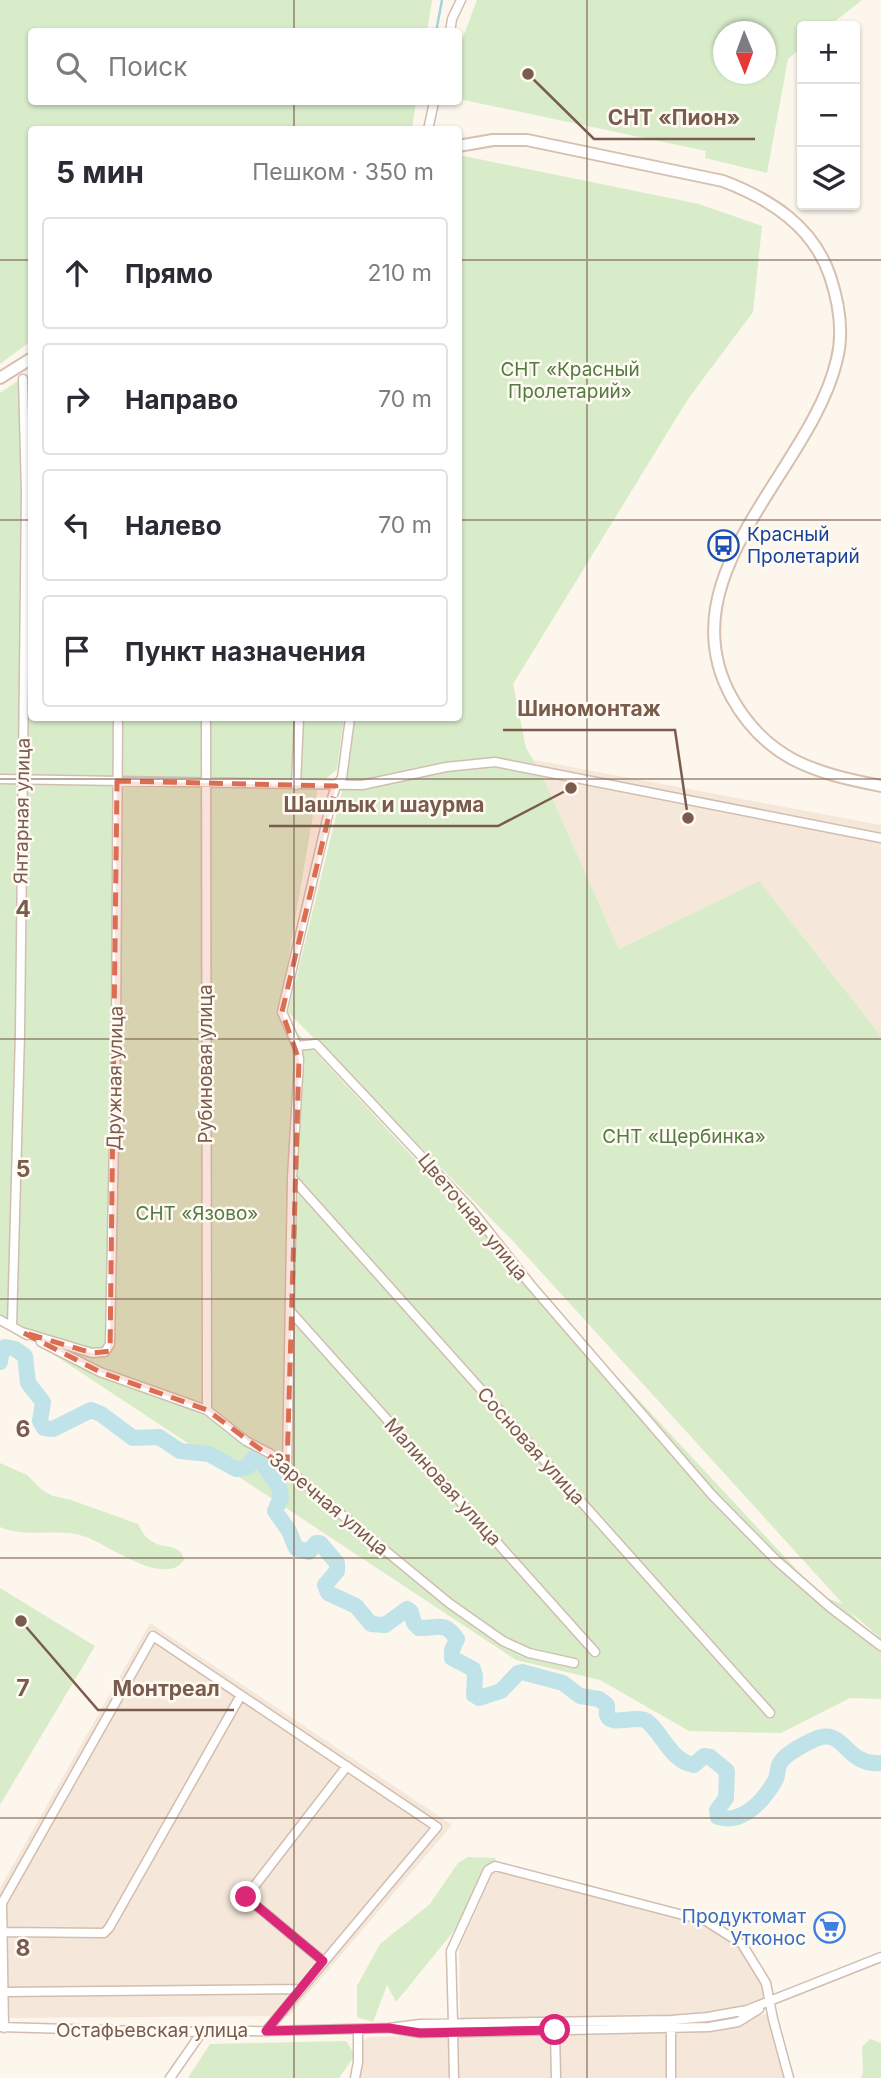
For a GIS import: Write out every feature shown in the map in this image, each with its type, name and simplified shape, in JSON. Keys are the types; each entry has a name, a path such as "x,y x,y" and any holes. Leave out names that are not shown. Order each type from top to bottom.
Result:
{"main road":[{"path":"462,145 493,140 527,140 723,181 753,192 793,219 813,240 826,263 837,298 841,329 837,359 825,396 738,544 721,580 716,614 716,648 725,686 742,716 765,743 793,761 827,774 881,786"},
{"path":"0,378 28,360"}],"street":[{"path":"451,28 461,0"},
{"path":"429,126 433,105"},
{"name":"Янтарная улица","path":"12,1326 20,1033 23,779 26,493 23,379"},
{"name":"Дружная улица","path":"22,1332 92,1353 105,1352 110,1344 118,721"},
{"name":"Рубиновая улица","path":"206,721 207,1410"},
{"path":"296,785 299,721"},
{"path":"287,1469 292,1178 299,1060 297,1046 282,1012 336,786 342,778 350,721"},
{"path":"0,779 336,786 362,785 446,767 495,762 881,838"},
{"name":"Цветочная улица","path":"297,1046 316,1044 410,1142 470,1208 530,1284 712,1495 776,1560 831,1608 881,1646"},
{"name":"Сосновая улица","path":"292,1178 770,1713"},
{"name":"Малиновая улица","path":"290,1311 595,1653"},
{"name":"Заречная улица","path":"0,1320 100,1371 207,1410 246,1441 271,1454 449,1603 503,1642 529,1653 574,1663"},
{"path":"2,2027 2,1903 153,1636 437,1827 266,2031"},
{"path":"2,1932 104,1933 241,1695"},
{"path":"323,1961 246,1897 347,1766"},
{"path":"454,2078 452,1951 488,1870 495,1866 706,1921 743,1944 766,1983 767,2003 789,2078"},
{"name":"Остафьевская улица","path":"453,2028 715,2016 767,2003 881,1957"},
{"path":"2,1992 300,1989"},
{"name":"Остафьевская улица","path":"2,2027 202,2032 389,2028 405,2024 555,2030 709,2027 738,2022 767,2003"},
{"path":"671,2028 671,2078"},
{"path":"355,2078 358,2029"},
{"path":"555,2030 556,2078"},
{"path":"170,2078 202,2032"}],"highlighted area":[{"path":"117,781 336,786 282,1012 299,1060 287,1469 207,1410 100,1372 22,1332 92,1353 110,1351"}],"shaded area":[{"path":"534,760 881,825 881,1036 759,881 619,949"},
{"path":"150,1623 452,1825 289,2016 0,2018 0,1888"},
{"path":"494,1870 706,1923 740,1946 771,1987 773,1994 751,2005 727,2011 686,2015 460,2019 459,1948"},
{"path":"769,2013 788,2078 358,2078 361,2043 368,2037 702,2029"}],"green space":[{"path":"0,0 432,0 427,28 28,28 28,105 416,105 412,126 28,126 28,343 0,364"},
{"path":"477,0 862,0 835,21 797,21 797,51 788,59 767,173 705,158 706,151 462,100 462,40"},
{"path":"462,156 699,204 762,226 753,312 688,399 513,684 526,748 540,771 619,949 759,881 881,1036 881,1639 846,1608 881,1645 881,1699 850,1698 781,1733 689,1731 600,1680 516,1660 0,1319 0,393 28,374 28,721 344,721 337,769 318,786 279,1013 821,1596 843,1604 512,1240 288,1012 347,771 353,721 462,721"},
{"path":"0,1463 27,1475 42,1490 53,1496 138,1524 150,1540 177,1549 184,1560 175,1567 151,1567 75,1534 21,1532 0,1527"},
{"path":"0,1588 95,1646 0,1805"},
{"path":"468,1857 496,1858 467,1915 396,2002 387,1985 373,2022 357,2017 357,1986 380,1944 430,1904 458,1863"},
{"path":"870,2039 881,2043 881,2078 861,2078 862,2047"},
{"path":"346,2041 355,2055 339,2078 188,2078 210,2044"}],"waterway":[{"path":"437,28 442,0"},
{"path":"0,1362 2,1349 5,1347 15,1349 25,1356 28,1383 43,1402 40,1421 44,1428 53,1429 91,1410 101,1414 133,1438 159,1437 180,1451 209,1454 236,1469 248,1467 254,1458 258,1457 279,1487 281,1497 275,1511 289,1531 296,1548 309,1552 316,1543 320,1543 337,1563 337,1571 325,1585 328,1593 356,1606 371,1624 385,1625 407,1609 419,1628 448,1629 457,1639 452,1658 473,1669 474,1695 479,1698 501,1691 522,1672 563,1683 580,1696 599,1699 607,1705 610,1719 638,1719 648,1722 679,1759 686,1763 694,1765 704,1756 710,1757 727,1771 726,1798 717,1810 718,1817 736,1817 752,1809 776,1779 782,1760 789,1753 822,1737 831,1737 868,1762 881,1763"}],"place":[{"name":"СНТ «Пион»","path":"528,74"},
{"name":"Красный Пролетарий","path":"724,545"},
{"name":"Шашлык и шаурма","path":"571,788"},
{"name":"Шиномонтаж","path":"688,818"},
{"name":"Монтреал","path":"21,1621"},
{"name":"Продуктомат Утконос","path":"829,1927"}],"route":[{"path":"246,1897 323,1961 266,2031 389,2028 420,2033 555,2030"}],"park label":[{"name":"СНТ «Красный Пролетарий»","path":"570,380"},
{"name":"СНТ «Щербинка»","path":"684,1136"},
{"name":"СНТ «Язово»","path":"197,1213"}]}
